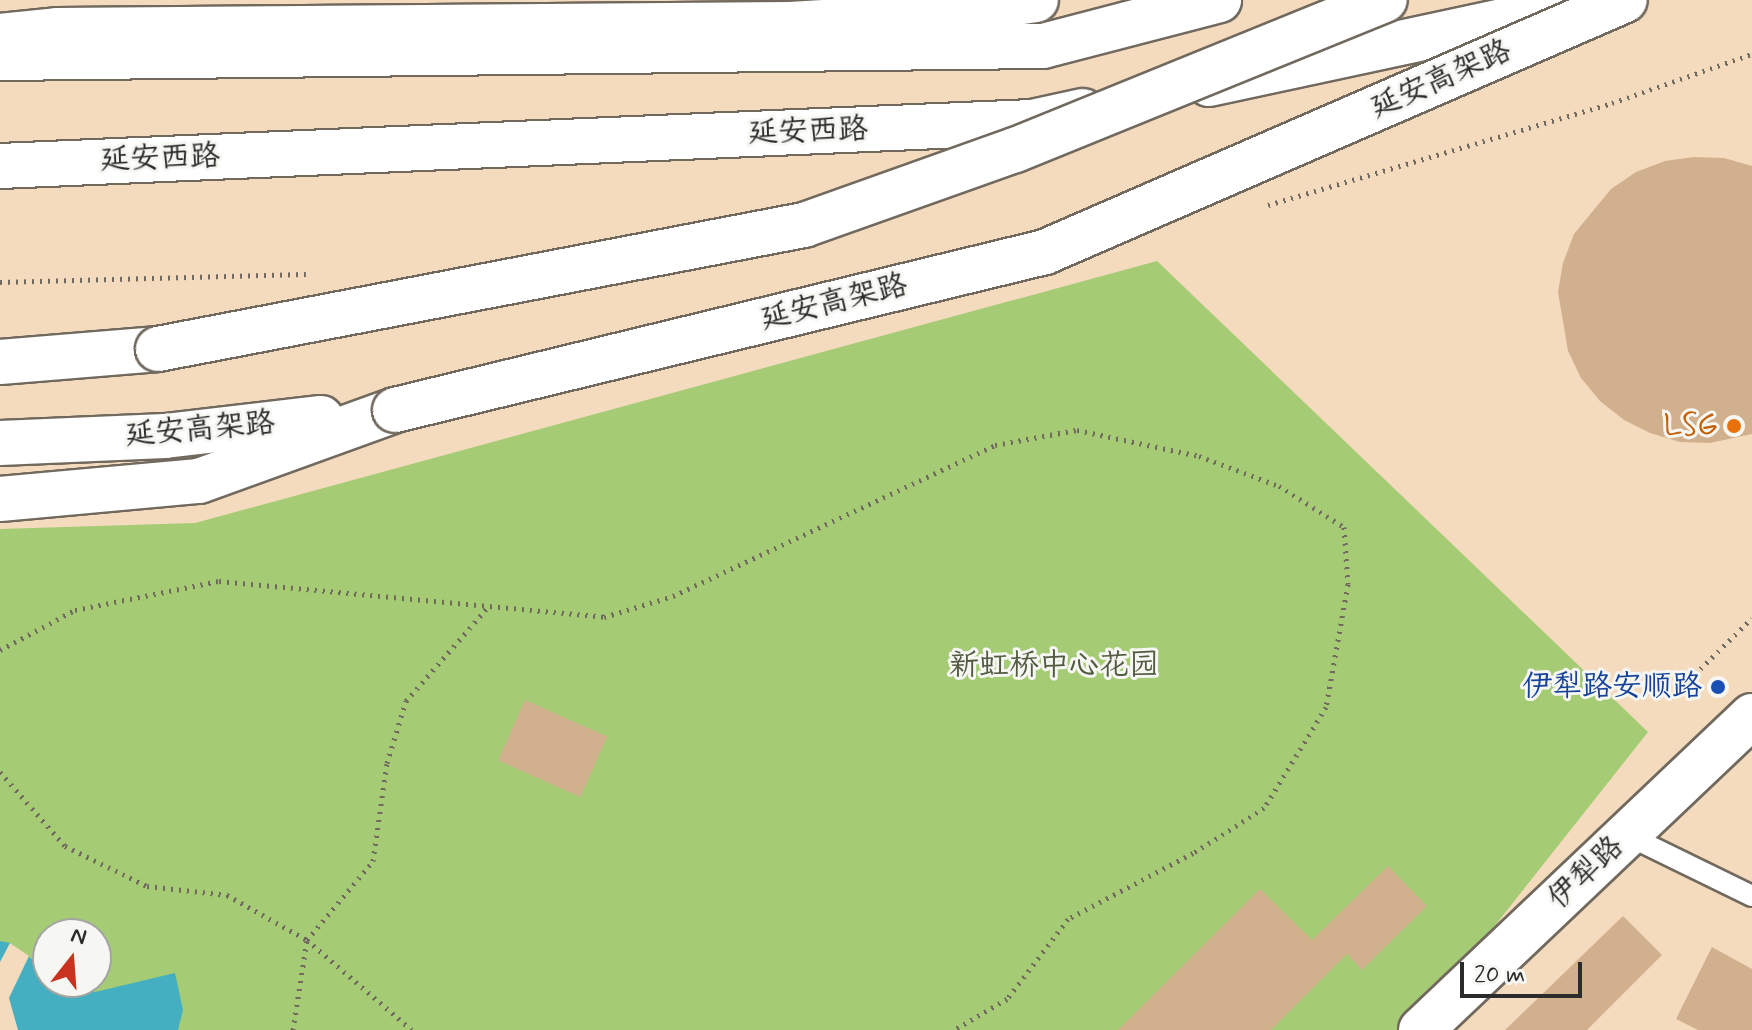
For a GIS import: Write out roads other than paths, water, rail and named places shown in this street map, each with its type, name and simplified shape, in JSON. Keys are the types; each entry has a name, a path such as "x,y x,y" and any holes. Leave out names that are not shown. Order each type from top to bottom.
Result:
{"main road":[{"path":"0,36 57,30 790,24 936,15 1036,0"},
{"path":"0,58 1043,46 1219,0"},
{"path":"0,362 158,349 804,225 1015,150 1385,0"},
{"path":"1412,40 1487,0"},
{"name":"延安西路","path":"0,166 1032,122 1603,0"},
{"name":"延安高架路","path":"0,443 165,436 395,410 1045,252 1625,0"},
{"path":"0,499 199,481 395,410"},
{"name":"伊犁路","path":"1421,1030 1752,716"}],"lane":[{"path":"1627,835 1752,896"}],"water":[{"path":"0,941 10,943 32,959 32,998 112,998 112,988 175,973 183,1010 178,1030 0,1030"}],"place":[{"name":"LSG","path":"1734,426"},
{"name":"伊犁路安顺路","path":"1718,687"}],"park label":[{"name":"新虹桥中心花园","path":"1054,666"}]}
